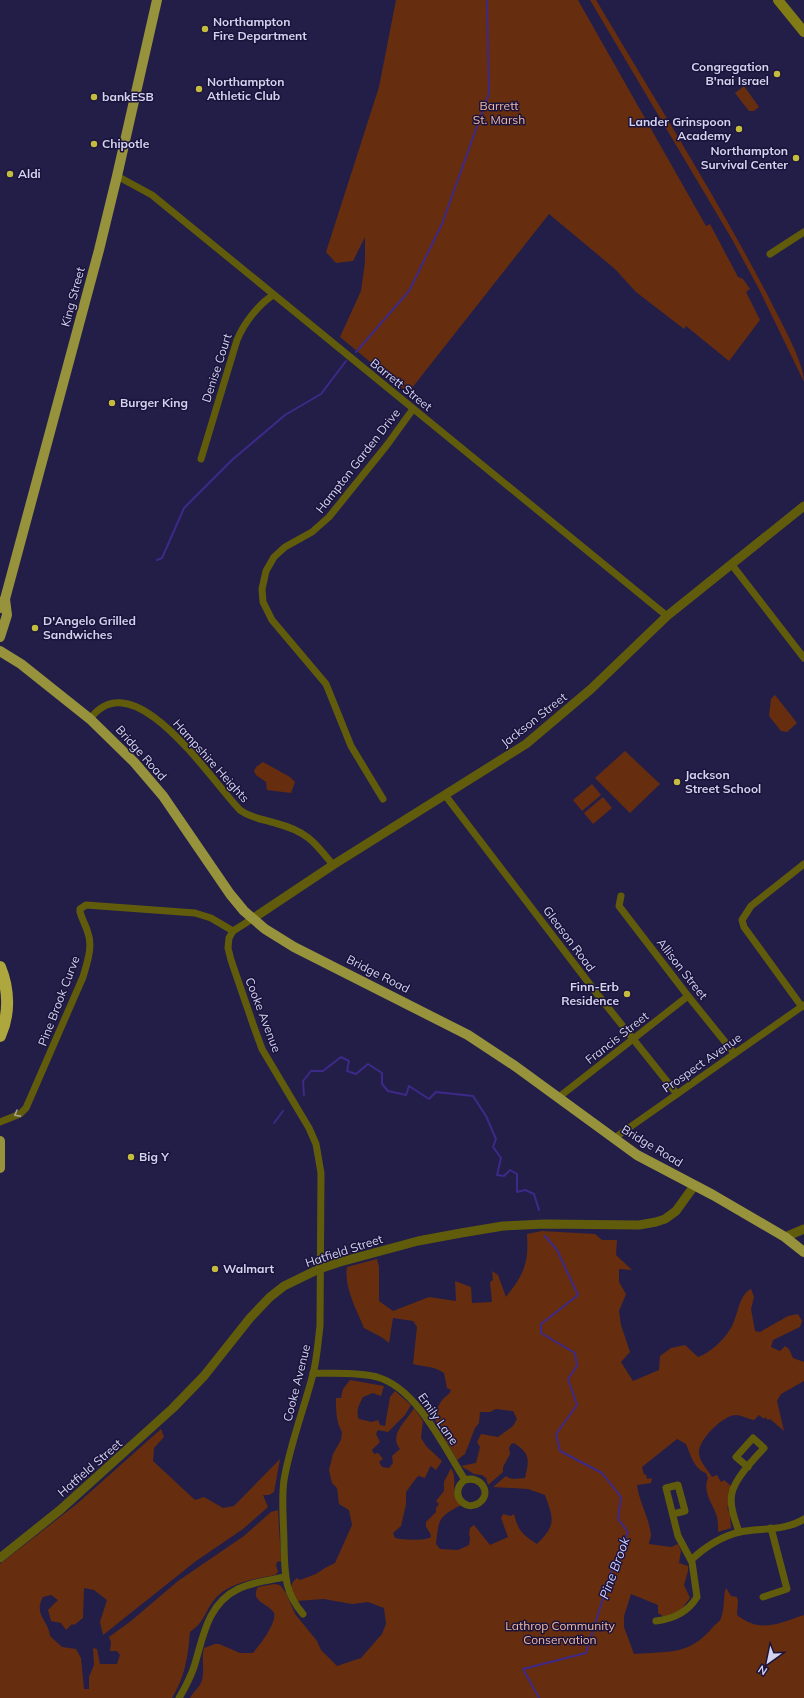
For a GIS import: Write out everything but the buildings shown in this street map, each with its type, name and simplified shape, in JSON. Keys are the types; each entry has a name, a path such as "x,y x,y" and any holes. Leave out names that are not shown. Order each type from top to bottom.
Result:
{"highway":[{"path":"0,968 6,985 7,999 7,1013 1,1035"}],"main road":[{"name":"King Street","path":"0,608 5,599 93,272 117,176 157,0"},
{"path":"778,0 804,32"},
{"name":"King Street","path":"0,637 7,615 5,599"},
{"name":"Bridge Road","path":"0,651 21,664 90,719 134,762 163,796 230,894 252,919 294,947 468,1035 510,1062 559,1097 613,1139 637,1155 713,1195 785,1237 804,1252"},
{"path":"0,1141 0,1168"}],"street":[{"name":"Barrett Street","path":"117,176 152,195 667,616"},
{"path":"770,254 804,232"},
{"name":"Denise Court","path":"201,459 238,336 244,325 273,295"},
{"name":"Hampton Garden Drive","path":"383,799 351,746 326,684 268,615 263,602 262,589 266,571 274,557 285,547 312,532 329,517 387,445 413,409"},
{"name":"Jackson Street","path":"252,919 534,738 591,689 667,616 804,506"},
{"path":"732,564 804,658"},
{"name":"Hampshire Heights","path":"90,719 98,710 109,704 128,703 139,707 170,730 240,810 250,816 283,825 304,834 315,843 333,866"},
{"name":"Gleason Road","path":"445,795 677,1094"},
{"path":"803,1006 744,926 742,920 751,906 804,864"},
{"name":"Allison Street","path":"622,896 619,906 734,1053"},
{"name":"Pine Brook Curve","path":"0,1122 20,1114 26,1108 83,977 88,957 90,938 80,912 83,906 195,913 211,918 233,931"},
{"path":"233,931 252,919"},
{"name":"Cooke Avenue","path":"233,931 228,942 230,954 254,1028 266,1055 309,1128 316,1144 321,1173 319,1269 320,1326 313,1373 287,1464 283,1499 285,1576 289,1594 295,1605 303,1614"},
{"name":"Francis Street","path":"559,1097 688,996"},
{"name":"Prospect Avenue","path":"613,1139 803,1006"},
{"name":"Hatfield Street","path":"0,1558 65,1505 173,1408 204,1376 250,1318 270,1297 284,1286 319,1269 418,1242 503,1226 544,1224 639,1225 656,1222 665,1219 676,1211 694,1186"},
{"path":"785,1237 804,1230"},
{"name":"Emily Lane","path":"313,1373 368,1375 378,1377 394,1384 417,1406 465,1480"},
{"path":"739,1532 732,1508 732,1493 748,1467"},
{"path":"656,1621 668,1619 680,1614 697,1597 691,1560 681,1542 673,1514"},
{"path":"691,1560 708,1547 739,1532 770,1528 790,1524 804,1519"},
{"path":"764,1597 786,1589 770,1528"},
{"path":"179,1698 193,1668 204,1629 211,1614 218,1605 236,1590 285,1576"}],"green space":[{"name":"Barrett St. Marsh","path":"396,0 578,0 706,226 710,224 738,277 743,279 750,289 746,292 760,320 729,361 686,326 684,329 636,292 615,269 549,214 408,393 340,337 361,291 365,262 365,237 353,261 336,263 326,252 379,87"},
{"path":"590,0 596,0 684,147 748,258 790,339 800,363 804,382 759,289 733,241"},
{"path":"744,86 759,107 754,111 749,111 735,93"},
{"path":"775,695 797,723 787,732 781,731 769,716 771,699"},
{"path":"625,751 660,784 630,813 595,778"},
{"path":"263,762 290,777 295,782 291,793 267,790 266,782 256,775 254,771 256,767"},
{"path":"592,784 601,795 582,811 573,800"},
{"path":"603,797 612,808 593,824 584,813"},
{"name":"Lathrop Community Conservation","path":"542,1231 595,1234 602,1240 617,1240 616,1255 632,1270 619,1269 619,1282 626,1294 619,1311 621,1325 630,1352 621,1362 633,1381 659,1370 660,1356 671,1348 685,1345 698,1357 709,1352 723,1339 730,1329 744,1295 751,1289 754,1297 751,1309 755,1331 760,1332 788,1316 798,1314 802,1321 800,1327 773,1340 771,1347 780,1351 785,1346 789,1349 793,1358 804,1362 804,1381 781,1394 777,1401 784,1431 770,1419 768,1420 765,1417 764,1419 759,1415 754,1420 736,1415 731,1416 712,1429 700,1448 700,1459 712,1477 717,1475 721,1482 724,1480 731,1486 730,1505 727,1508 730,1514 731,1528 718,1532 717,1517 706,1488 708,1478 706,1473 699,1469 696,1465 686,1444 677,1439 642,1467 644,1475 646,1474 647,1479 652,1478 651,1483 637,1485 650,1528 651,1535 649,1544 671,1547 678,1544 681,1551 679,1563 688,1566 684,1585 690,1598 680,1611 664,1617 658,1613 658,1605 631,1594 624,1616 624,1627 634,1654 668,1652 687,1647 704,1636 720,1619 723,1610 726,1588 731,1596 737,1597 737,1615 754,1624 778,1624 804,1615 804,1698 190,1698 202,1680 204,1648 219,1644 240,1653 253,1653 267,1634 273,1622 274,1613 256,1596 258,1587 274,1584 280,1585 286,1593 295,1614 317,1641 321,1650 337,1666 361,1658 382,1634 386,1624 384,1608 368,1602 352,1604 324,1599 296,1601 292,1588 292,1583 297,1578 300,1580 316,1574 335,1563 352,1525 349,1510 339,1504 337,1488 332,1483 329,1470 333,1454 341,1440 342,1432 337,1420 336,1398 341,1398 343,1389 350,1380 384,1386 381,1396 373,1393 363,1397 359,1404 359,1419 372,1422 378,1420 380,1425 385,1426 390,1397 395,1391 411,1405 405,1415 388,1432 378,1430 376,1434 380,1442 372,1450 374,1454 378,1453 383,1459 379,1462 382,1467 389,1468 393,1463 392,1456 400,1449 396,1438 397,1433 414,1408 423,1421 421,1438 426,1446 442,1461 436,1470 431,1466 430,1467 425,1478 419,1476 417,1477 406,1492 406,1504 401,1526 393,1533 395,1538 419,1540 431,1537 426,1527 426,1522 436,1512 436,1508 439,1504 436,1501 444,1491 444,1482 451,1468 454,1478 455,1496 461,1505 444,1516 439,1524 436,1544 440,1549 458,1550 469,1545 470,1528 474,1525 490,1545 508,1537 501,1518 503,1514 511,1516 514,1514 519,1529 537,1544 548,1532 552,1522 545,1495 528,1489 493,1487 506,1476 512,1479 525,1478 528,1462 526,1454 520,1447 514,1443 511,1444 509,1448 510,1454 503,1467 503,1472 488,1485 486,1478 482,1475 474,1474 461,1466 476,1463 480,1447 477,1442 481,1434 498,1437 513,1426 517,1419 513,1411 496,1409 490,1412 480,1412 479,1423 475,1428 465,1454 457,1460 436,1423 438,1406 451,1390 447,1388 444,1373 433,1368 413,1364 417,1327 413,1321 393,1318 389,1343 383,1338 364,1328 351,1298 347,1283 347,1267 377,1259 379,1267 379,1301 393,1311 429,1297 456,1301 455,1281 471,1287 472,1303 492,1302 490,1282 493,1280 492,1271 498,1275 506,1297 517,1282 524,1268 527,1253 527,1234"},
{"path":"161,1429 164,1437 154,1448 153,1461 195,1500 204,1497 223,1508 234,1506 280,1459 274,1492 269,1495 263,1495 268,1507 243,1529 196,1561 103,1635 100,1622 107,1600 94,1590 84,1588 83,1618 74,1625 72,1624 66,1630 61,1623 51,1621 48,1610 58,1600 51,1595 43,1597 40,1603 40,1609 42,1618 47,1626 50,1636 62,1647 76,1649 81,1658 84,1689 89,1689 89,1677 94,1665 93,1648 97,1649 100,1664 117,1664 120,1655 117,1651 110,1651 111,1642 109,1637 131,1621 178,1581 244,1536 271,1512 278,1510 281,1561 277,1562 276,1565 278,1572 275,1575 234,1585 214,1600 201,1621 190,1632 183,1674 172,1698 0,1698 0,1564 78,1503"}],"waterway":[{"path":"356,352 409,291 442,224 489,93 487,0"},
{"path":"157,560 162,558 184,508 232,460 285,415 321,394 346,361"},
{"name":"Pine Brook","path":"304,1095 303,1081 311,1071 323,1071 341,1057 349,1061 347,1071 356,1074 368,1064 382,1073 382,1084 388,1091 406,1095 409,1086 429,1099 436,1092 473,1096 486,1116 496,1139 493,1147 501,1158 497,1175 504,1176 510,1170 517,1174 517,1192 525,1190 534,1194 539,1210"},
{"name":"Pine Brook","path":"274,1123 283,1111"},
{"name":"Pine Brook","path":"539,1698 523,1669 586,1653 613,1566 628,1532 618,1519 621,1497 602,1473 560,1451 556,1434 577,1405 568,1379 577,1366 575,1353 541,1333 541,1324 578,1295 557,1250 545,1236"}],"place":[{"name":"Northampton Fire Department","path":"205,29"},
{"name":"Congregation B'nai Israel","path":"777,74"},
{"name":"Northampton Athletic Club","path":"199,89"},
{"name":"bankESB","path":"94,97"},
{"name":"Lander Grinspoon Academy","path":"739,129"},
{"name":"Chipotle","path":"94,144"},
{"name":"Northampton Survival Center","path":"796,158"},
{"name":"Aldi","path":"10,174"},
{"name":"Burger King","path":"112,403"},
{"name":"D'Angelo Grilled Sandwiches","path":"35,628"},
{"name":"Jackson Street School","path":"677,782"},
{"name":"Finn-Erb Residence","path":"627,994"},
{"name":"Big Y","path":"131,1157"},
{"name":"Walmart","path":"215,1269"}]}
